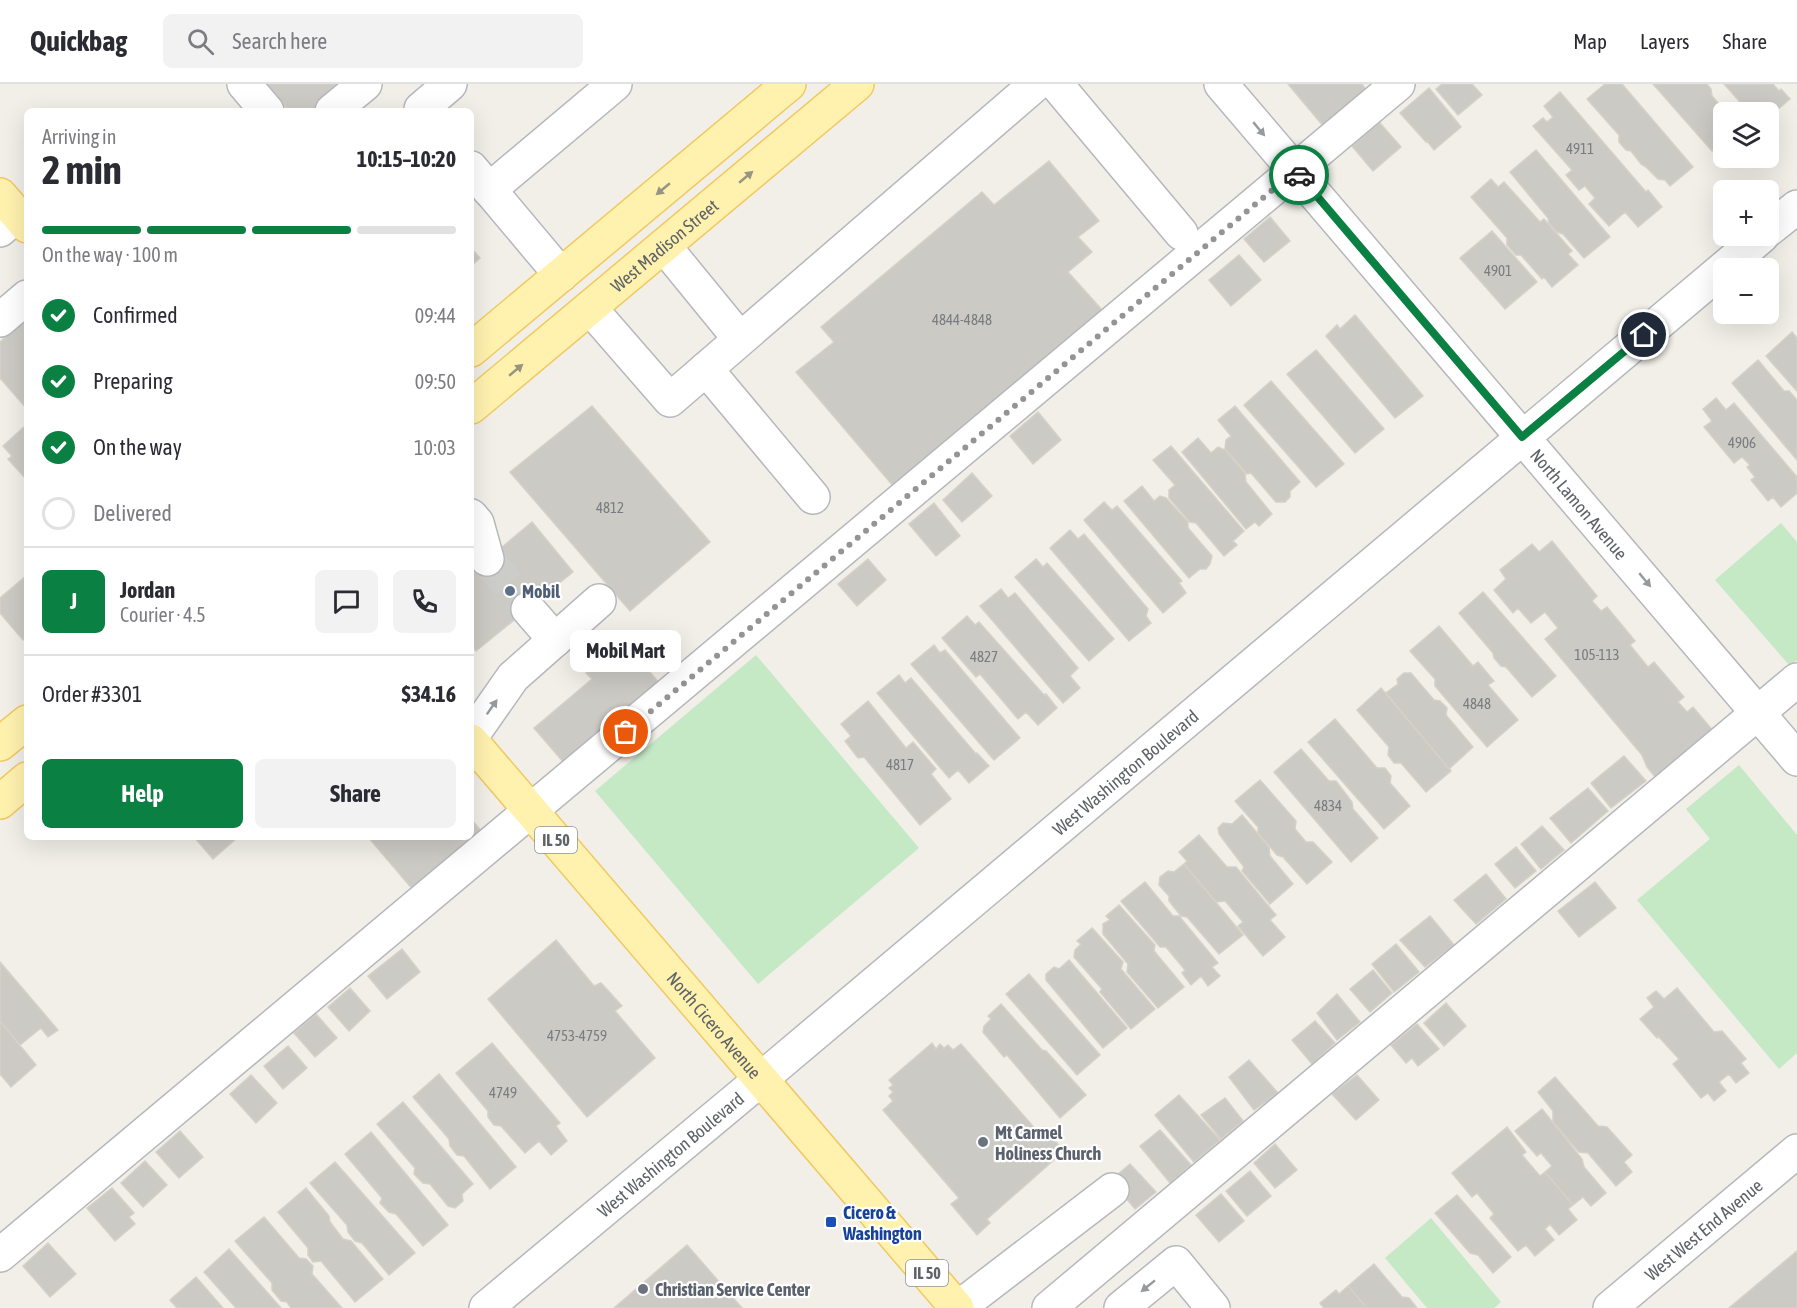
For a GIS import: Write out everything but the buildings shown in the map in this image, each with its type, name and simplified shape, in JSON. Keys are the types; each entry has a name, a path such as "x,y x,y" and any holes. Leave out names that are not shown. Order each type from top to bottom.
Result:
{"main road":[{"path":"474,348 789,84"},
{"name":"West Madison Street","path":"474,405 857,84"},
{"path":"0,744 24,724"},
{"name":"North Cicero Avenue","path":"474,743 958,1308"},
{"path":"0,802 24,782"}],"street":[{"path":"244,84 264,108"},
{"path":"336,108 365,84"},
{"path":"422,108 450,84"},
{"path":"561,275 480,179 615,84"},
{"path":"590,308 670,400 1036,84"},
{"path":"1056,84 1181,232"},
{"name":"North Lamon Avenue","path":"1221,84 1797,759"},
{"path":"0,1255 1398,84"},
{"path":"1779,221 1797,207"},
{"path":"663,246 741,339"},
{"name":"West Washington Boulevard","path":"486,1308 1750,246"},
{"path":"0,320 24,300"},
{"path":"706,369 813,497"},
{"path":"474,520 488,560"},
{"path":"474,735 513,677 599,601"},
{"path":"528,609 555,640"},
{"path":"1049,1308 1797,680"},
{"name":"West West End Avenue","path":"1611,1308 1797,1151"},
{"path":"958,1308 1112,1190"},
{"path":"1121,1308 1176,1263 1213,1308"}],"green space":[{"path":"1781,523 1797,542 1797,660 1790,666 1715,580"},
{"path":"756,655 919,848 758,984 595,791"},
{"path":"1739,765 1797,835 1797,1053 1779,1069 1637,900 1710,839 1686,809"},
{"path":"1431,1218 1501,1302 1494,1308 1427,1308 1385,1258"}],"tunnel":[{"path":"487,559 528,609"}],"way so far":[{"path":"626,732 1295,171 1299,175"}],"place":[{"name":"Mobil","path":"510,591"},
{"name":"Mobil Mart","path":"626,732"},
{"name":"Mt Carmel Holiness Church","path":"983,1142"},
{"name":"Cicero & Washington","path":"831,1222"},
{"name":"Christian Service Center","path":"643,1289"}],"route":[{"path":"1299,175 1522,437 1644,335"}]}
